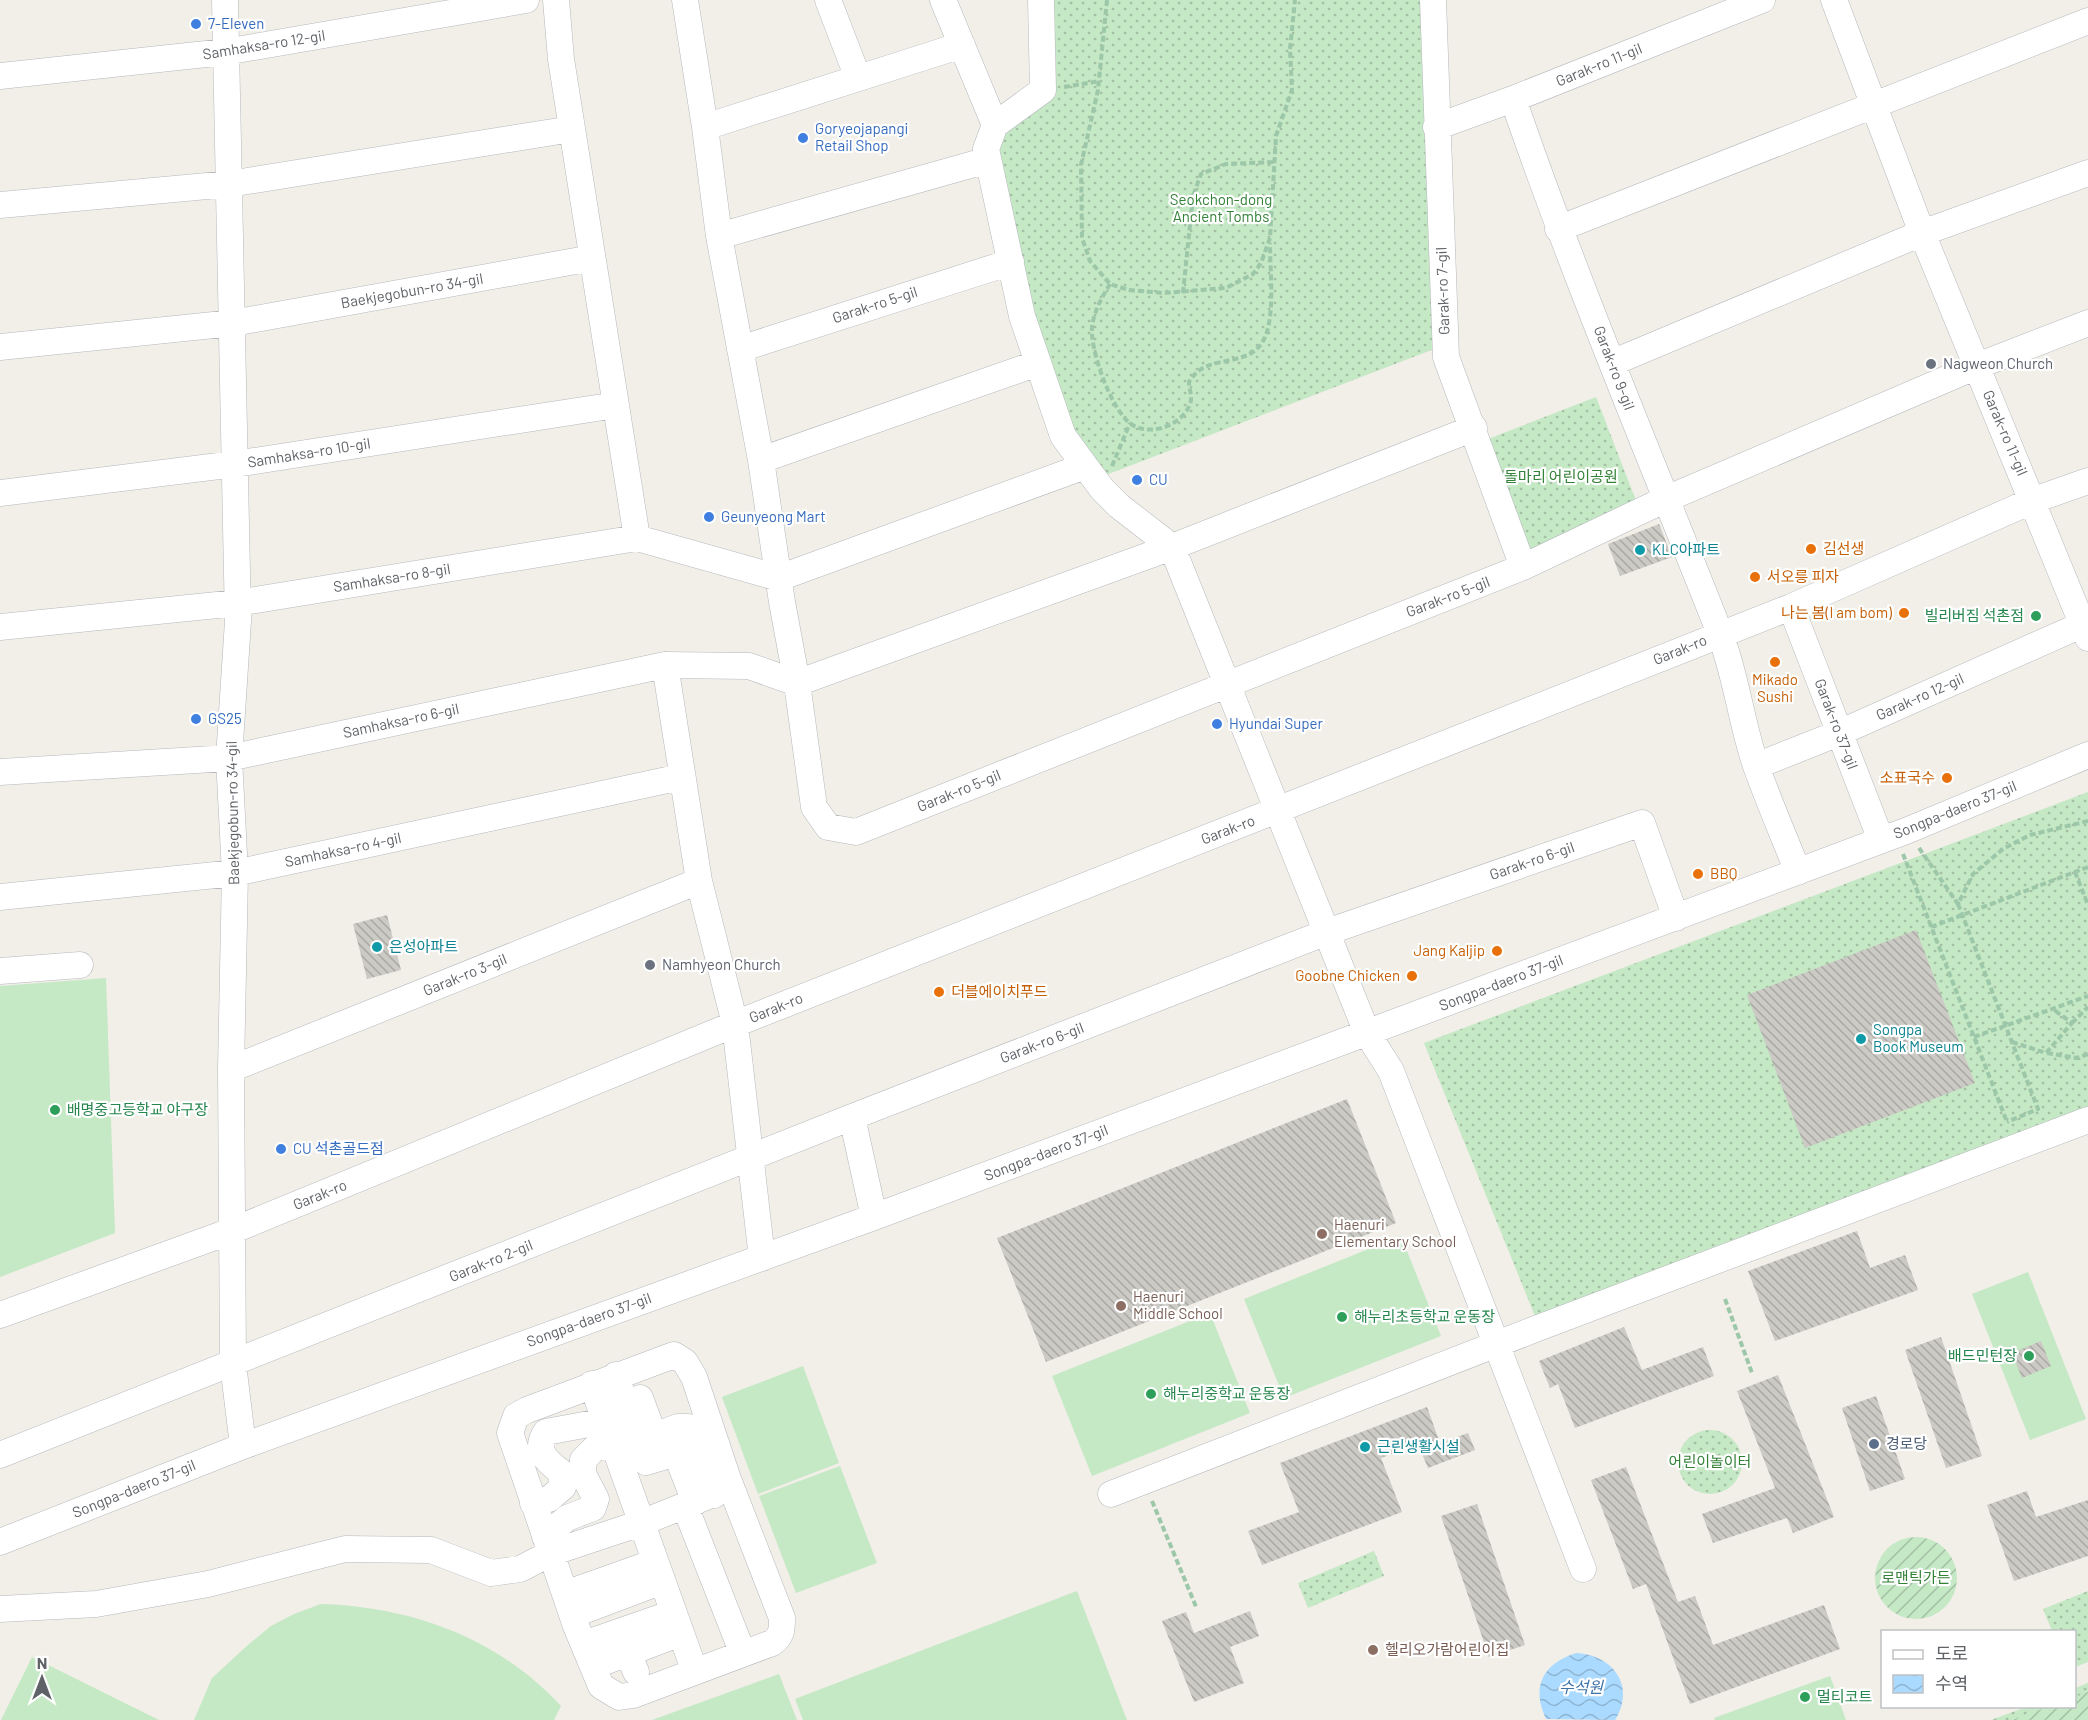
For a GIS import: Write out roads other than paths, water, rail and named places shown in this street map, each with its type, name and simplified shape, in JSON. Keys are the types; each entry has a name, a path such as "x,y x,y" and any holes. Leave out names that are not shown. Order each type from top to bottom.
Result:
{"street":[{"name":"Baekjegobun-ro 34-gil","path":"225,0 237,603 230,758 236,873 231,1069 234,1230"},
{"name":"Samhaksa-ro 12-gil","path":"0,76 225,52 526,0"},
{"path":"556,0 561,59 637,538"},
{"name":"Garak-ro 5-gil","path":"685,0 719,236 761,460 797,683 814,807 828,827 856,832 1523,567 1664,500"},
{"path":"828,0 858,78"},
{"path":"943,0 995,124"},
{"path":"1041,0 1043,90 995,124 986,149 1022,316 1063,436 1102,489 1119,506 1172,547 1367,1033 1391,1071 1583,1569"},
{"name":"Garak-ro 7-gil","path":"1433,0 1446,357 1474,428 1523,567"},
{"name":"Garak-ro 11-gil","path":"1436,127 1513,99 1762,0"},
{"name":"Garak-ro 11-gil","path":"1834,0 1922,233 2034,500"},
{"path":"1558,229 2088,21"},
{"path":"705,127 962,45"},
{"name":"Garak-ro 9-gil","path":"1513,99 1558,229 1614,362 1664,500 1720,634"},
{"path":"0,205 229,184 572,129"},
{"path":"719,236 988,160"},
{"path":"1614,362 1922,233 2088,173"},
{"name":"Baekjegobun-ro 34-gil","path":"0,347 233,324 592,258"},
{"name":"Garak-ro 5-gil","path":"740,349 1011,262"},
{"path":"1664,500 1977,366 2088,323"},
{"path":"761,460 1038,363"},
{"name":"Samhaksa-ro 10-gil","path":"0,494 235,464 616,405"},
{"path":"797,683 1172,547 1474,428"},
{"path":"779,579 1085,466"},
{"name":"Garak-ro","path":"0,1315 234,1230 735,1024 1791,607 2034,500 2088,481"},
{"name":"Garak-ro 12-gil","path":"1756,766 2086,628 2034,500"},
{"name":"Samhaksa-ro 8-gil","path":"0,627 237,603 637,538 779,579"},
{"name":"Garak-ro 37-gil","path":"1791,607 1839,733 1895,839"},
{"name":"Garak-ro","path":"1720,634 1756,766 1798,872"},
{"path":"665,665 699,881 735,1024"},
{"name":"Samhaksa-ro 6-gil","path":"0,772 230,758 665,665 748,666 797,683"},
{"name":"Songpa-daero 37-gil","path":"0,1542 243,1446 874,1217 1798,872 1895,839 2088,755"},
{"name":"Samhaksa-ro 4-gil","path":"0,897 236,873 681,777"},
{"name":"Garak-ro 6-gil","path":"749,1158 1327,932 1642,823 1676,918"},
{"name":"Garak-ro 3-gil","path":"231,1069 699,881"},
{"path":"0,970 80,965"},
{"name":"Garak-ro","path":"735,1024 762,1258"},
{"path":"852,1117 874,1217"},
{"path":"1111,1494 2088,1120"},
{"name":"Garak-ro 2-gil","path":"0,1455 749,1158"},
{"path":"234,1230 233,1364 243,1446"},
{"path":"674,1355 685,1362 694,1377 706,1497 782,1617 779,1638 743,1654 633,1695 619,1697 602,1686 588,1655 510,1433 516,1416 527,1410 623,1372 674,1355"},
{"path":"623,1372 653,1433 657,1435 678,1427 688,1427 743,1654"},
{"path":"592,1384 695,1672"},
{"path":"533,1503 549,1499 563,1487 561,1472 544,1458 540,1450 541,1439 546,1432 609,1433"},
{"path":"0,1609 96,1604 185,1588 345,1549 432,1550 491,1573 520,1569 548,1545 567,1518 593,1508 596,1499 583,1474 583,1460 609,1433"},
{"path":"548,1545 641,1523 706,1497"},
{"path":"569,1604 615,1567 658,1571"},
{"path":"588,1655 658,1571"},
{"path":"569,1604 677,1623"},
{"path":"588,1655 632,1663 677,1623"}],"water":[{"name":"수석원","path":"1576,1653 1601,1660 1617,1674 1622,1684 1623,1695 1615,1720 1546,1719 1540,1697 1543,1678 1555,1663"}],"place":[{"name":"7-Eleven","path":"196,24"},
{"name":"Goryeojapangi Retail Shop","path":"803,138"},
{"name":"Nagweon Church","path":"1931,364"},
{"name":"CU","path":"1137,480"},
{"name":"Geunyeong Mart","path":"709,517"},
{"name":"김선생","path":"1811,549"},
{"name":"KLC아파트","path":"1640,550"},
{"name":"서오릉 피자","path":"1755,577"},
{"name":"나는 봄(I am bom)","path":"1904,613"},
{"name":"빌리버짐 석촌점","path":"2036,616"},
{"name":"Mikado Sushi","path":"1775,662"},
{"name":"GS25","path":"196,719"},
{"name":"Hyundai Super","path":"1217,724"},
{"name":"소표국수","path":"1947,778"},
{"name":"BBQ","path":"1698,874"},
{"name":"은성아파트","path":"377,947"},
{"name":"Jang Kaljip","path":"1497,951"},
{"name":"Namhyeon Church","path":"650,965"},
{"name":"Goobne Chicken","path":"1412,976"},
{"name":"더블에이치푸드","path":"939,992"},
{"name":"Songpa Book Museum","path":"1861,1039"},
{"name":"배명중고등학교 야구장","path":"55,1110"},
{"name":"CU 석촌골드점","path":"281,1149"},
{"name":"Haenuri Elementary School","path":"1322,1234"},
{"name":"Haenuri Middle School","path":"1121,1306"},
{"name":"해누리초등학교 운동장","path":"1342,1317"},
{"name":"배드민턴장","path":"2029,1356"},
{"name":"해누리중학교 운동장","path":"1151,1394"},
{"name":"경로당","path":"1874,1444"},
{"name":"근린생활시설","path":"1365,1447"},
{"name":"헬리오가람어린이집","path":"1373,1650"},
{"name":"멀티코트","path":"1805,1697"}],"park label":[{"name":"Seokchon-dong Ancient Tombs","path":"1221,208"},
{"name":"돌마리 어린이공원","path":"1561,477"},
{"name":"어린이놀이터","path":"1710,1462"},
{"name":"로맨틱가든","path":"1916,1578"}]}
